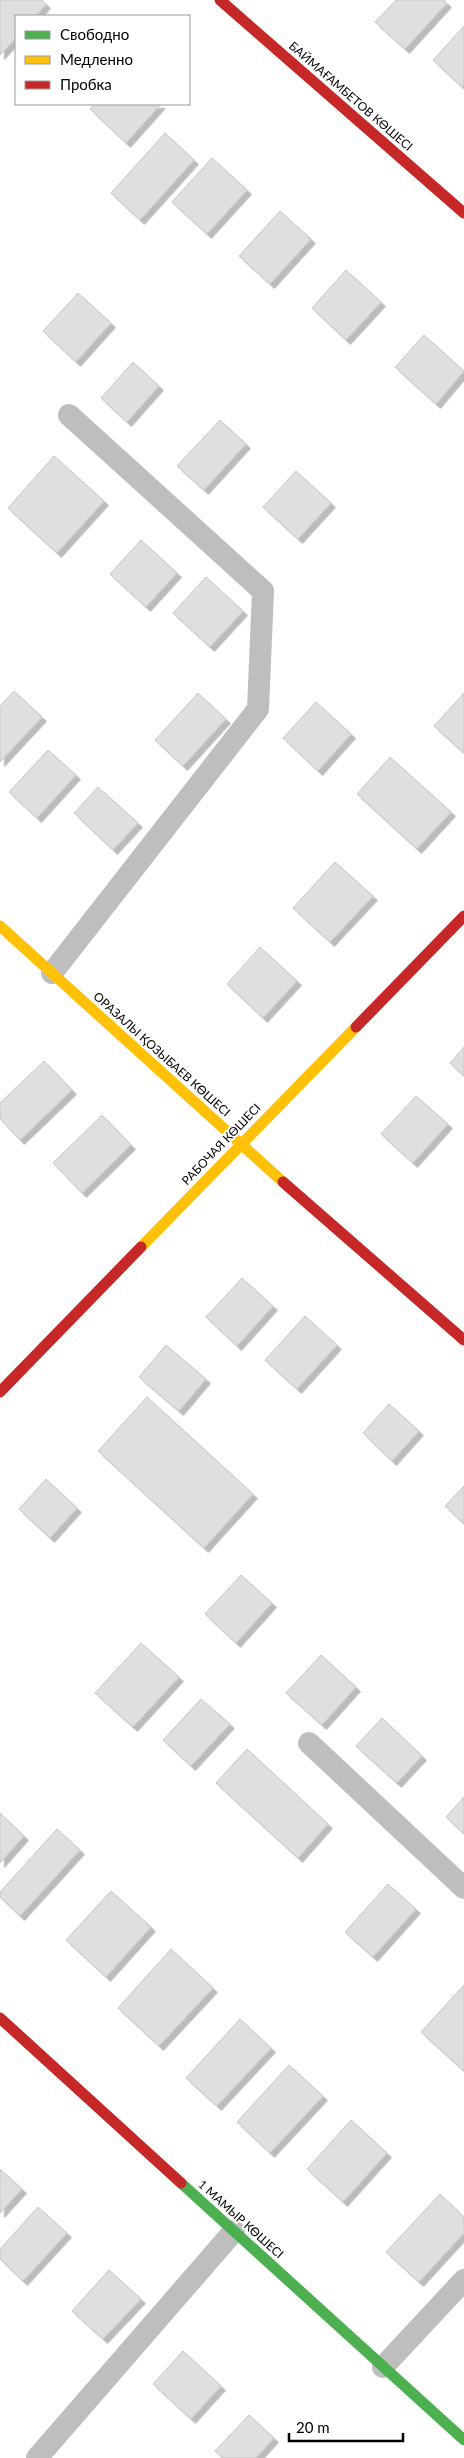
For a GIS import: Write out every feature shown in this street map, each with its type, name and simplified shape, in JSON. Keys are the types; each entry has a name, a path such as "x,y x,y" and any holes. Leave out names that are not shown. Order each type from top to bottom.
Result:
{"street":[{"name":"БАЙМАҒАМБЕТОВ КӨШЕСІ","path":"220,0 464,213"},
{"name":"РАБОЧАЯ КӨШЕСІ","path":"0,1392 464,916"},
{"name":"ОРАЗАЛЫ ҚОЗЫБАЕВ КӨШЕСІ","path":"0,926 240,1144 464,1340"},
{"name":"1 МАМЫР КӨШЕСІ","path":"0,2018 464,2440"}],"lane":[{"path":"52,973 258,709 263,591 69,415"},
{"path":"309,1743 464,1888"},
{"path":"37,2458 234,2231"},
{"path":"383,2367 464,2280"}],"building":[{"path":"0,0 42,0 46,4 37,15 15,15 15,39 0,55"},
{"path":"396,0 444,0 447,3 405,49 375,22"},
{"path":"464,26 464,85 462,87 433,60"},
{"path":"93,105 160,105 126,143 90,109"},
{"path":"165,133 194,160 140,220 111,193"},
{"path":"212,158 247,190 207,234 172,202"},
{"path":"280,211 311,239 270,284 239,256"},
{"path":"346,270 381,302 346,340 312,308"},
{"path":"78,293 111,323 76,362 43,331"},
{"path":"424,335 464,371 436,404 395,367"},
{"path":"133,362 159,386 127,422 101,398"},
{"path":"220,420 246,444 204,490 177,466"},
{"path":"54,456 104,501 57,553 8,508"},
{"path":"296,471 331,503 298,539 263,507"},
{"path":"141,540 177,573 146,607 110,574"},
{"path":"206,577 243,611 210,647 173,613"},
{"path":"14,691 42,717 0,762 0,706"},
{"path":"198,693 226,719 183,766 155,740"},
{"path":"464,693 464,753 434,726"},
{"path":"316,702 351,734 318,771 283,738"},
{"path":"48,750 76,775 37,818 9,792"},
{"path":"390,757 451,812 417,849 357,794"},
{"path":"98,787 138,823 113,850 74,813"},
{"path":"335,862 373,896 330,942 293,908"},
{"path":"260,947 297,981 263,1018 227,984"},
{"path":"464,1047 464,1076 450,1063"},
{"path":"44,1061 72,1090 20,1140 0,1119 0,1103"},
{"path":"416,1096 448,1124 413,1163 381,1134"},
{"path":"102,1115 131,1145 82,1193 53,1163"},
{"path":"242,1278 273,1306 237,1346 206,1317"},
{"path":"305,1316 337,1345 297,1389 265,1360"},
{"path":"166,1345 206,1379 179,1411 139,1377"},
{"path":"147,1397 253,1494 204,1548 98,1451"},
{"path":"389,1404 419,1431 392,1461 363,1433"},
{"path":"46,1479 77,1508 50,1538 19,1509"},
{"path":"464,1486 464,1524 445,1506"},
{"path":"241,1575 272,1603 236,1643 205,1614"},
{"path":"141,1643 179,1677 133,1727 95,1693"},
{"path":"321,1655 356,1687 322,1725 286,1693"},
{"path":"201,1699 230,1724 191,1766 163,1740"},
{"path":"382,1718 422,1756 397,1783 356,1746"},
{"path":"247,1749 328,1824 298,1858 216,1783"},
{"path":"464,1797 464,1834 446,1817"},
{"path":"0,1813 24,1836 0,1863"},
{"path":"57,1829 80,1850 20,1916 0,1897 0,1892"},
{"path":"388,1884 416,1909 373,1957 345,1932"},
{"path":"111,1891 151,1927 106,1977 66,1940"},
{"path":"171,1949 213,1988 159,2046 118,2008"},
{"path":"464,1985 464,2069 463,2070 421,2032"},
{"path":"240,2019 271,2048 217,2106 186,2078"},
{"path":"289,2065 323,2096 270,2153 237,2122"},
{"path":"351,2120 387,2153 343,2202 307,2169"},
{"path":"0,2169 22,2189 0,2213"},
{"path":"440,2194 464,2217 464,2233 419,2282 386,2252"},
{"path":"38,2207 67,2233 23,2281 0,2259 0,2249"},
{"path":"109,2270 141,2299 103,2339 72,2311"},
{"path":"183,2351 221,2386 191,2419 153,2384"},
{"path":"249,2415 274,2438 256,2458 223,2458 215,2451"}],"traffic: fast":[{"path":"181,2183 464,2440"}],"traffic: slow":[{"path":"0,926 283,1182"},
{"path":"141,1247 356,1027"}],"traffic: jam":[{"path":"220,0 464,213"},
{"path":"356,1027 464,916"},
{"path":"283,1182 464,1340"},
{"path":"0,1392 141,1247"},
{"path":"0,2018 181,2183"}]}
